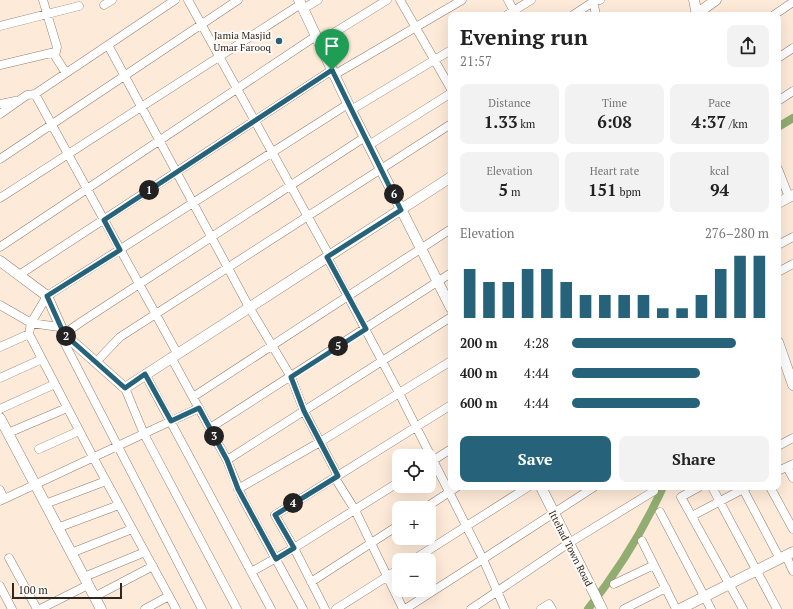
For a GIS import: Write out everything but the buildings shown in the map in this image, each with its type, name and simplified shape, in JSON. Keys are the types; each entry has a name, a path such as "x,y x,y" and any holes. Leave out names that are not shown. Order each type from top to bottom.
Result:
{"street":[{"path":"43,0 57,47 55,56 66,73"},
{"path":"104,5 112,0"},
{"path":"0,114 27,95 35,94 175,0"},
{"path":"188,0 308,216 417,427 426,449"},
{"path":"0,159 238,0"},
{"path":"0,198 301,4 318,0"},
{"path":"0,247 237,89 317,39 387,0"},
{"path":"400,0 448,84"},
{"path":"19,275 255,120 333,72 462,0"},
{"path":"508,0 511,12"},
{"path":"515,12 531,0"},
{"path":"694,0 696,12"},
{"path":"701,12 716,0"},
{"path":"578,12 595,1 596,12"},
{"path":"778,12 793,2"},
{"path":"301,4 350,107 448,302"},
{"path":"0,26 78,6"},
{"path":"108,45 249,307 291,377 304,411 336,477 404,609 589,490"},
{"path":"781,56 793,48"},
{"path":"0,65 55,52"},
{"path":"176,609 93,458 29,334 30,323 47,296 272,153 448,52"},
{"path":"781,99 793,90"},
{"path":"35,94 156,314 193,397 227,460 238,489 303,609"},
{"path":"62,330 139,284 290,185 448,95"},
{"path":"0,104 19,100"},
{"path":"96,362 120,337 448,126"},
{"path":"781,175 791,196 781,201"},
{"path":"125,388 448,179"},
{"path":"193,397 448,231"},
{"path":"781,243 793,237"},
{"path":"0,261 47,296 62,330 64,342 202,609"},
{"path":"781,270 793,264"},
{"path":"210,428 448,276"},
{"path":"0,306 30,323 62,330 125,388 144,434 237,609"},
{"path":"227,460 448,319"},
{"path":"0,348 29,334"},
{"path":"781,351 793,385"},
{"path":"0,378 42,359"},
{"path":"238,489 320,442 448,363"},
{"path":"145,374 271,609"},
{"path":"0,409 55,384"},
{"path":"325,609 294,548 275,515 448,407"},
{"path":"8,433 67,408"},
{"path":"0,490 2,500 199,408"},
{"path":"0,418 34,486 101,609"},
{"path":"39,449 79,431"},
{"path":"781,444 793,438"},
{"path":"436,459 448,451"},
{"path":"781,470 790,465 793,478"},
{"path":"436,471 483,559 505,609"},
{"path":"45,504 106,481"},
{"path":"251,572 276,559 392,486"},
{"path":"436,501 452,490"},
{"path":"424,553 523,490"},
{"name":"Ittehad Town Road","path":"542,490 602,609"},
{"path":"471,609 569,543 654,490"},
{"path":"694,490 681,497 743,609"},
{"path":"714,490 777,609"},
{"path":"692,516 741,490"},
{"path":"746,490 786,556 793,571"},
{"path":"772,490 793,529"},
{"path":"57,528 119,505"},
{"path":"660,512 711,609"},
{"path":"71,552 132,528"},
{"path":"311,582 392,530"},
{"path":"642,541 676,609"},
{"path":"40,609 86,581 145,552"},
{"path":"680,609 786,556"},
{"path":"9,558 37,609"},
{"path":"614,584 654,565"},
{"path":"94,597 153,566"},
{"path":"336,609 392,573"},
{"path":"0,586 12,609"},
{"path":"624,609 666,588"},
{"path":"145,609 169,596"},
{"path":"541,609 549,604 552,609"}],"waterway":[{"path":"781,125 793,118"},
{"path":"588,609 610,580 629,550 662,490"}],"place":[{"name":"Jamia Masjid Umar Farooq","path":"279,41"}],"route":[{"path":"332,70 401,210 327,257 366,329 291,377 304,411 338,476 275,515 294,548 276,559 238,489 227,460 199,408 171,421 145,374 125,388 64,334 59,327 47,296 120,250 104,220 332,70"}]}
